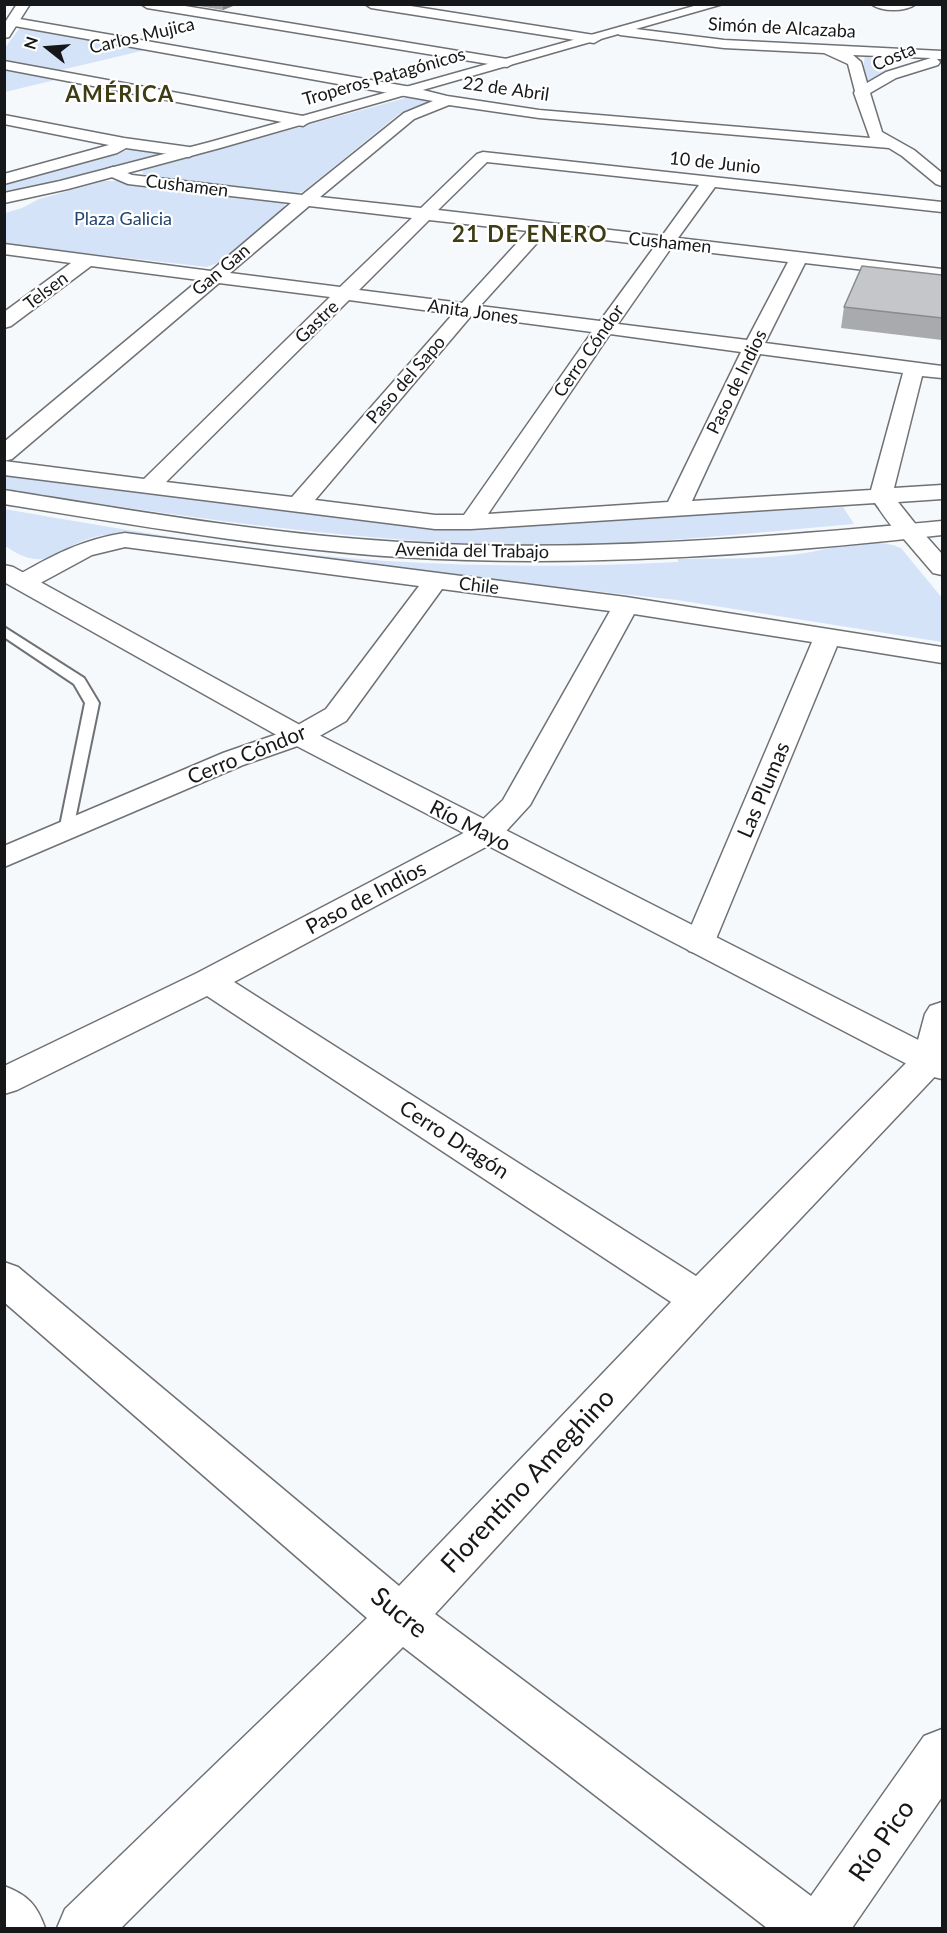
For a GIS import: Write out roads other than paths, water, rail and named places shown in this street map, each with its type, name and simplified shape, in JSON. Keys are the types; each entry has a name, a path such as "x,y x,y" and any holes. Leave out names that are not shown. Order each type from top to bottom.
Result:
{"street":[{"path":"4,34 24,4"},
{"path":"147,4 507,63"},
{"path":"371,4 594,39"},
{"path":"415,11 432,4"},
{"name":"Troperos Patagónicos","path":"4,205 62,186 411,91 717,4"},
{"path":"876,4 910,5"},
{"path":"223,17 249,8"},
{"name":"22 de Abril","path":"14,22 411,91 447,100 563,116 891,144"},
{"path":"236,32 270,24"},
{"name":"Simón de Alcazaba","path":"620,31 724,44 942,57"},
{"name":"Carlos Mujica","path":"135,56 202,40"},
{"name":"Costa","path":"822,49 848,57 854,62 861,93 875,134 908,153 942,181"},
{"path":"877,52 898,72 923,81"},
{"name":"Costa","path":"861,93 898,72 942,57"},
{"path":"4,65 303,121"},
{"name":"Carlos Mujica","path":"57,74 90,66"},
{"name":"Gan Gan","path":"4,454 214,276 409,116 447,100"},
{"path":"4,119 124,143 189,152"},
{"path":"4,179 111,150 124,143"},
{"name":"10 de Junio","path":"483,157 942,207"},
{"name":"Gastre","path":"149,486 483,157"},
{"name":"Cushamen","path":"112,172 128,179 304,201 942,274"},
{"name":"Cerro Cóndor","path":"471,522 603,329 710,182"},
{"name":"Troperos Patagónicos","path":"4,198 62,186"},
{"name":"Paso del Sapo","path":"298,505 465,311 540,229"},
{"name":"Anita Jones","path":"4,249 942,372"},
{"name":"Paso de Indios","path":"677,508 753,348 799,258"},
{"name":"Telsen","path":"4,322 87,260"},
{"path":"914,368 881,496 909,531 939,560"},
{"name":"Avenida del Trabajo","path":"4,468 435,522 471,522 942,492"},
{"name":"Avenida del Trabajo","path":"4,497 323,543 454,552 642,551 942,528"},
{"name":"Chile","path":"14,577 101,542 125,540 626,605 942,655"},
{"name":"Río Mayo","path":"14,577 299,736 936,1064"},
{"name":"Cerro Cóndor","path":"4,858 233,759 299,736 336,715 435,581"},
{"name":"Paso de Indios","path":"4,1081 209,981 486,834 515,805 626,605"},
{"name":"Las Plumas","path":"700,943 828,636"},
{"name":"Cerro Dragón","path":"209,981 699,1299"},
{"name":"Florentino Ameghino","path":"84,1929 401,1617 699,1299 936,1064 942,1014"},
{"name":"Sucre","path":"4,1278 401,1617 810,1929"},
{"name":"Río Pico","path":"821,1929 942,1754"},
{"path":"4,1912 18,1929"}],"lane":[{"path":"4,631 79,681 92,703 67,831"}],"district":[{"name":"AMÉRICA","path":"120,95"},
{"name":"21 DE ENERO","path":"530,235"}],"park label":[{"name":"Plaza Galicia","path":"123,219"}]}
